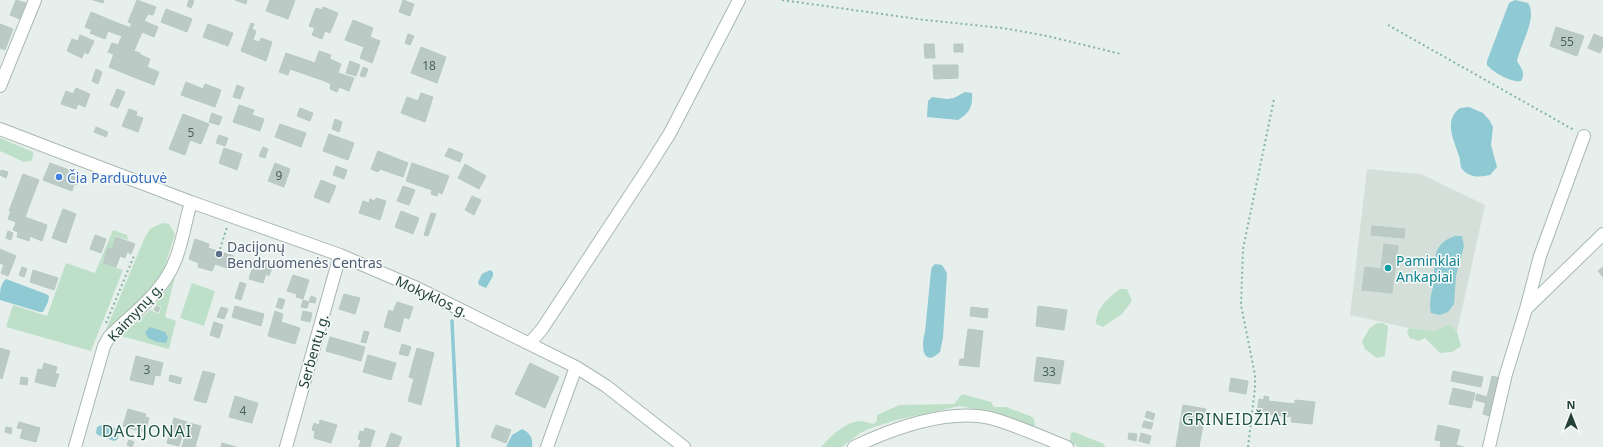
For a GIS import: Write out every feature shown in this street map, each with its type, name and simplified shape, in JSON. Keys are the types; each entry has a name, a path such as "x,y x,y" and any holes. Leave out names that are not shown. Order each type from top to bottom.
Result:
{"street":[{"path":"0,86 35,0"},
{"path":"530,343 542,329 670,133 738,0"},
{"name":"Mokyklos g.","path":"0,129 191,202 340,255 417,288 576,367 606,386 684,447"},
{"path":"1489,447 1506,374 1526,309 1540,256 1584,136"},
{"name":"Kaimynų g.","path":"75,447 104,346 109,337 154,296 169,274 180,245 191,202"},
{"path":"1526,309 1603,234"},
{"name":"Serbentų g.","path":"286,447 340,255"},
{"path":"547,447 576,367"},
{"path":"854,447 898,428 925,421 962,415 988,418 1020,428 1067,447"}],"path":[{"path":"782,0 925,20 1009,29 1047,36 1121,54"},
{"path":"1388,26 1584,136"},
{"path":"1248,447 1255,388 1255,375 1241,305 1243,249 1274,99"},
{"path":"220,250 227,230"},
{"path":"105,326 134,256"}],"shaded area":[{"path":"1367,169 1421,174 1485,205 1457,332 1450,324 1434,331 1409,328 1350,315"}],"green space":[{"path":"0,138 33,152 31,161 24,162 0,151"},
{"path":"162,223 169,224 175,234 163,272 149,293 105,332 145,237 150,229"},
{"path":"113,230 127,235 128,240 116,236 112,249 108,248 102,263 123,270 91,351 6,327 13,305 47,316 66,263 95,273"},
{"path":"175,277 165,317 176,321 169,349 121,336 150,310 159,314 161,307 155,305"},
{"path":"192,283 215,291 204,326 180,318"},
{"path":"1120,289 1127,289 1132,301 1122,314 1103,327 1096,324 1100,308"},
{"path":"1377,323 1383,323 1388,326 1385,356 1377,358 1365,349 1362,341 1369,329"},
{"path":"1450,324 1457,332 1461,346 1452,352 1440,353 1425,338 1419,341 1410,338 1407,333 1409,328 1434,331"},
{"path":"962,394 991,402 994,407 1006,407 1033,417 1035,425 1031,427 998,414 960,406 896,420 871,428 860,433 842,447 821,447 843,427 860,421 873,424 877,421 877,415 899,405 954,404"},
{"path":"1074,432 1104,444 1105,447 1078,447 1070,441 1071,433"}],"water":[{"path":"1515,0 1528,3 1531,9 1530,23 1517,61 1523,73 1521,81 1512,80 1502,76 1493,71 1487,65 1487,61 1509,3"},
{"path":"965,92 972,93 971,106 968,112 958,120 927,117 928,101 932,97 947,99 954,98"},
{"path":"1469,107 1483,113 1493,127 1491,145 1497,167 1490,175 1473,176 1464,171 1461,166 1460,158 1451,131 1451,125 1455,113 1460,108"},
{"path":"1455,236 1462,236 1464,246 1456,276 1454,304 1448,312 1440,315 1431,313 1430,299 1436,253 1442,243"},
{"path":"935,264 942,265 947,273 943,338 940,352 934,357 930,358 924,353 923,343 931,271"},
{"path":"490,270 493,272 493,276 486,288 479,285 478,282 482,274"},
{"path":"6,279 49,296 43,312 0,300 1,286"},
{"path":"150,327 165,332 168,337 166,343 157,342 148,338 145,332"},
{"path":"104,424 119,431 118,439 114,441 96,433 97,427"},
{"path":"522,429 530,436 532,447 506,447 512,435"}],"building":[{"path":"16,0 26,3 20,19 10,15"},
{"path":"93,0 104,0 103,3"},
{"path":"137,0 156,7 153,15 148,14 144,21 158,27 154,37 130,27 132,24 128,22"},
{"path":"189,0 194,1 191,8 187,6"},
{"path":"235,0 247,0 246,4"},
{"path":"270,0 295,0 288,19 266,11"},
{"path":"403,0 414,4 410,16 399,12"},
{"path":"323,7 338,13 330,33 325,31 322,39 312,35 315,28 309,26 316,8 322,10"},
{"path":"166,9 192,19 187,32 161,22"},
{"path":"91,12 120,24 116,34 108,31 105,39 90,33 92,30 85,27"},
{"path":"353,20 373,28 370,37 380,41 372,63 360,58 364,47 345,40"},
{"path":"251,23 254,24 252,29 256,31 253,40 259,42 261,38 272,42 266,61 241,51"},
{"path":"0,24 13,29 5,50 0,48"},
{"path":"120,24 142,32 134,51 140,53 136,63 108,52 112,43 118,45 122,36 116,34"},
{"path":"208,24 233,33 228,46 203,37"},
{"path":"1556,27 1584,36 1577,56 1550,46"},
{"path":"408,34 414,36 410,45 405,43"},
{"path":"1594,34 1603,38 1603,46 1600,53 1588,48"},
{"path":"80,35 94,41 88,54 84,52 82,58 67,51 72,39 78,41"},
{"path":"924,44 934,44 935,58 925,58"},
{"path":"954,44 963,44 963,52 954,52"},
{"path":"421,47 446,57 437,83 411,73"},
{"path":"319,51 331,55 322,80 290,69 288,75 279,72 286,53 315,63"},
{"path":"114,54 136,63 131,76 109,67"},
{"path":"139,54 150,59 147,67 159,72 154,85 131,76"},
{"path":"330,59 341,64 338,73 354,78 349,91 339,87 337,92 330,89 331,84 322,80"},
{"path":"350,61 360,65 356,76 346,73"},
{"path":"933,65 958,65 958,78 934,79"},
{"path":"363,67 368,69 365,77 360,76"},
{"path":"96,69 102,72 98,84 92,81"},
{"path":"186,82 203,89 205,84 221,90 215,107 181,95"},
{"path":"237,85 244,88 240,99 233,97"},
{"path":"76,88 90,94 85,107 78,104 76,109 61,104 66,91 73,94"},
{"path":"117,89 125,92 118,108 110,105"},
{"path":"421,93 433,97 425,122 401,113 407,97 418,101"},
{"path":"239,105 254,110 252,115 264,119 260,131 233,122"},
{"path":"300,108 313,113 310,121 297,116"},
{"path":"129,109 137,112 136,116 143,118 138,132 122,126"},
{"path":"212,113 222,117 219,125 209,122"},
{"path":"183,114 209,124 201,144 190,140 185,155 169,149"},
{"path":"335,119 342,122 339,132 332,129"},
{"path":"280,124 306,133 301,147 275,137"},
{"path":"96,127 108,132 106,137 94,132"},
{"path":"329,134 354,143 348,160 323,151"},
{"path":"219,135 228,138 225,146 216,143"},
{"path":"263,147 268,149 265,158 259,156"},
{"path":"224,148 242,154 237,170 219,163"},
{"path":"449,148 463,154 460,162 445,156"},
{"path":"378,151 408,163 403,177 380,169 378,172 371,169"},
{"path":"50,163 80,174 77,185 74,184 72,191 43,180"},
{"path":"275,163 290,169 284,187 268,181"},
{"path":"412,163 449,176 442,194 438,192 437,196 431,194 432,190 406,181"},
{"path":"465,164 486,176 479,189 458,178"},
{"path":"336,166 347,170 344,179 333,175"},
{"path":"1,170 8,172 6,178 0,175"},
{"path":"23,174 39,180 25,217 19,215 16,222 8,219 11,211 9,211"},
{"path":"321,180 336,186 329,203 314,197"},
{"path":"403,186 415,190 409,205 397,201"},
{"path":"472,196 481,200 474,215 465,210"},
{"path":"376,198 386,201 380,220 359,213 363,201 369,203 370,199 375,201"},
{"path":"63,209 76,214 66,243 52,238"},
{"path":"401,211 419,218 413,234 395,227"},
{"path":"431,213 436,214 428,236 424,235"},
{"path":"19,215 47,225 42,241 30,236 29,241 17,237 18,232 13,230"},
{"path":"1372,226 1405,229 1404,238 1371,235"},
{"path":"8,231 13,233 11,240 6,238"},
{"path":"95,235 106,239 101,253 90,249"},
{"path":"116,237 135,244 131,254 127,252 125,258 120,256 116,267 103,263 108,248 112,249"},
{"path":"195,239 209,244 208,248 234,256 230,269 215,264 212,271 198,267 199,263 189,259"},
{"name":"Paminklai Ankapiai","path":"1384,244 1398,246 1392,293 1362,290 1365,267 1381,269"},
{"path":"0,249 16,256 8,276 1,273 4,265 0,263"},
{"path":"255,260 273,265 269,276 266,274 263,283 249,279"},
{"path":"22,267 27,269 24,277 19,275"},
{"path":"1603,267 1603,277 1598,271"},
{"path":"33,270 58,278 54,290 30,282"},
{"path":"293,275 309,280 303,299 296,297 297,294 287,291"},
{"path":"240,282 246,284 241,300 235,298"},
{"path":"344,294 360,298 355,314 339,309"},
{"path":"311,296 316,298 315,303 309,302"},
{"path":"279,298 285,300 282,309 276,307"},
{"path":"303,300 309,302 307,308 301,307"},
{"path":"397,302 413,307 409,319 404,317 400,332 384,327 389,310 393,312"},
{"path":"156,306 160,308 158,312 154,310"},
{"path":"235,306 264,314 261,326 232,317"},
{"path":"1038,306 1067,310 1064,330 1036,326"},
{"path":"221,307 228,309 224,319 217,317"},
{"path":"971,307 988,309 987,318 970,316"},
{"path":"275,311 283,314 281,322 300,328 295,344 268,336"},
{"path":"303,311 312,313 310,322 301,320"},
{"path":"214,322 223,325 219,338 210,335"},
{"path":"968,329 983,331 979,367 959,365 960,359 964,359"},
{"path":"364,331 369,332 366,343 361,342"},
{"path":"330,337 365,347 361,361 326,351"},
{"path":"402,344 411,347 408,356 399,354"},
{"path":"0,348 10,351 2,379 0,378"},
{"path":"417,348 434,353 421,405 408,401 414,379 409,377"},
{"path":"368,355 396,363 391,380 363,372"},
{"path":"136,356 163,363 160,376 155,375 153,385 130,380"},
{"path":"1037,357 1064,361 1060,384 1034,381"},
{"path":"44,363 57,367 55,374 59,374 55,387 35,382 38,369 42,370"},
{"path":"530,363 559,377 545,408 515,394"},
{"path":"203,371 215,374 206,403 194,400"},
{"path":"1453,371 1483,377 1481,387 1451,381"},
{"path":"170,375 182,378 180,384 169,381"},
{"path":"1492,376 1500,378 1490,416 1483,414"},
{"path":"21,377 28,378 27,385 20,384"},
{"path":"1231,378 1248,381 1246,394 1229,391"},
{"path":"1453,388 1475,393 1471,408 1449,404"},
{"path":"1477,394 1487,397 1486,403 1475,400"},
{"path":"235,396 258,403 252,423 229,417"},
{"path":"1264,396 1269,397 1268,401 1295,404 1295,400 1315,402 1312,424 1291,422 1292,417 1257,413 1259,399 1264,400"},
{"path":"1183,405 1206,409 1199,447 1176,447"},
{"path":"128,409 146,414 145,417 149,418 145,433 123,426"},
{"path":"1147,411 1155,414 1153,420 1145,417"},
{"path":"174,418 187,422 179,446 167,443"},
{"path":"320,420 337,425 331,443 314,438 315,431 312,430 314,423 319,425"},
{"path":"1144,421 1153,423 1151,429 1142,427"},
{"path":"19,422 40,428 36,442 20,438 23,429 17,428"},
{"path":"189,423 201,426 195,447 182,447"},
{"path":"496,425 511,430 506,443 491,437"},
{"path":"1438,425 1460,430 1456,445 1464,447 1440,447 1441,441 1435,440"},
{"path":"6,427 12,428 11,434 5,432"},
{"path":"365,428 375,431 370,447 359,447 361,440 358,439 360,431 364,432"},
{"path":"391,433 402,437 398,447 386,447"},
{"path":"1129,433 1137,434 1136,441 1128,439"},
{"path":"1141,433 1151,436 1149,444 1139,441"},
{"path":"129,440 134,442 132,447 127,445"},
{"path":"222,443 236,447 221,447"}],"waterway":[{"path":"452,321 458,447"}],"place":[{"name":"Čia Parduotuvė","path":"59,177"},
{"name":"Dacijonų Bendruomenės Centras","path":"219,254"},
{"name":"Paminklai Ankapiai","path":"1388,268"}],"district":[{"name":"GRINEIDŽIAI","path":"1235,419"},
{"name":"DACIJONAI","path":"147,431"}]}
